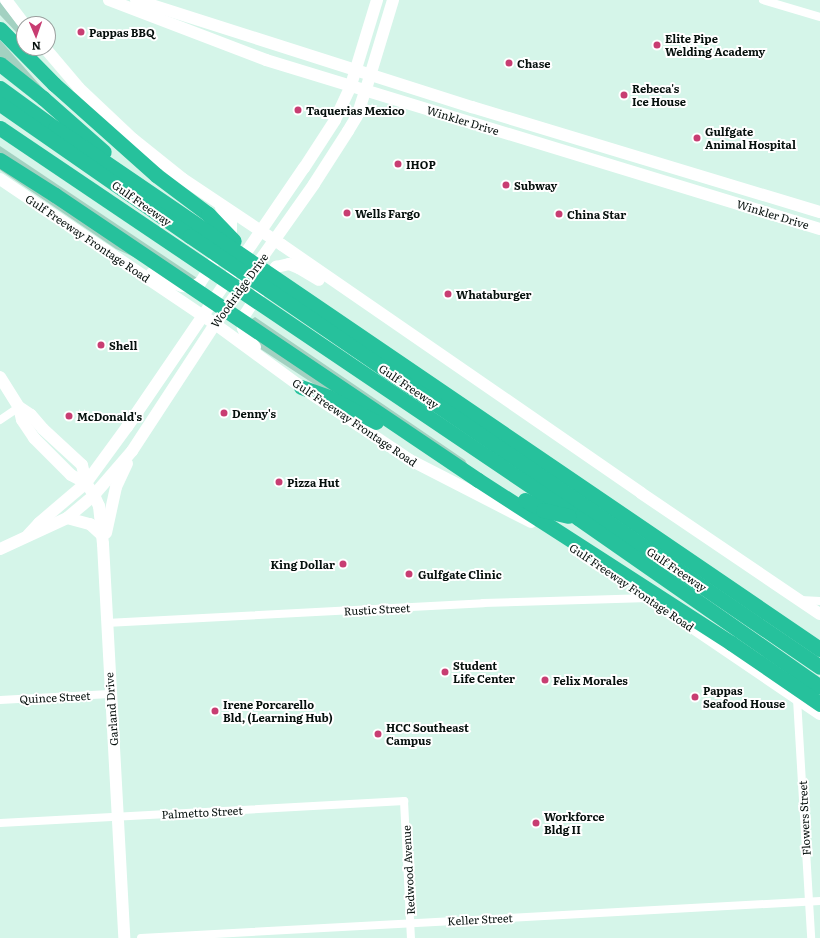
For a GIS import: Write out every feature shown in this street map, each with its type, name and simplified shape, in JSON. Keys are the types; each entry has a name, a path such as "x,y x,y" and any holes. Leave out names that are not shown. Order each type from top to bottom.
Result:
{"highway":[{"path":"0,28 60,89 156,175 199,225"},
{"path":"0,64 43,98 148,191"},
{"name":"Gulf Freeway","path":"0,88 55,128 255,263 301,303 820,649"},
{"name":"Gulf Freeway","path":"0,104 199,225 301,303 820,667"},
{"name":"Gulf Freeway","path":"0,128 288,324 578,518 820,687"},
{"path":"0,160 164,268 472,476 731,643 820,704"},
{"path":"301,387 328,397 543,510 578,518"}],"main road":[{"path":"6,0 18,16"},
{"name":"Winkler Drive","path":"109,0 266,60 366,89 467,122 820,229"},
{"name":"Winkler Drive","path":"136,0 472,107 820,212"},
{"name":"Woodridge Drive","path":"27,536 39,523 86,483 127,427 262,231 335,120 351,85 377,0"},
{"name":"Woodridge Drive","path":"0,549 67,518 94,495 132,451 215,324 275,240 357,116 393,0"},
{"path":"52,56 79,88 133,138 183,180 262,231 820,614"},
{"path":"467,122 472,107"},
{"path":"505,133 510,118"},
{"path":"531,141 553,139 568,144 574,143 578,139"},
{"path":"644,176 649,160"},
{"name":"Gulf Freeway Frontage Road","path":"0,179 215,324 301,387 410,460 520,516 567,543 820,714"},
{"path":"764,212 769,197"},
{"path":"124,262 138,265 165,280 182,286 192,287 200,283 231,235 231,220 214,199"},
{"path":"268,362 265,355 251,344 246,336 243,322 244,316 276,267 289,264 299,268 368,311 378,312"},
{"name":"Garland Drive","path":"0,377 19,407 31,415 43,429 82,465 86,483 99,506 103,540 106,623 124,938"},
{"path":"103,540 116,487 132,451"},
{"path":"67,518 90,524 103,540"}],"street":[{"path":"763,0 820,17"},
{"path":"0,420 19,407"},
{"name":"Rustic Street","path":"106,623 484,603 649,598"},
{"path":"799,600 820,601"},
{"name":"Quince Street","path":"0,700 110,694"},
{"name":"Flowers Street","path":"797,699 810,938"},
{"name":"Palmetto Street","path":"0,823 404,801"},
{"name":"Redwood Avenue","path":"404,801 411,938"},
{"name":"Keller Street","path":"141,938 820,901"}],"green space":[{"path":"0,2 16,23 16,32 0,15"},
{"path":"0,40 46,92 0,71"},
{"path":"0,146 197,278 190,282 116,249 0,170"},
{"path":"255,317 465,460 468,466 317,386 259,348 247,322"}],"place":[{"name":"Pappas BBQ","path":"81,32"},
{"name":"Elite Pipe Welding Academy","path":"657,45"},
{"name":"Chase","path":"509,63"},
{"name":"Rebeca's Ice House","path":"624,95"},
{"name":"Taquerias Mexico","path":"298,110"},
{"name":"Gulfgate Animal Hospital","path":"697,138"},
{"name":"IHOP","path":"398,164"},
{"name":"Subway","path":"506,185"},
{"name":"Wells Fargo","path":"347,213"},
{"name":"China Star","path":"559,214"},
{"name":"Whataburger","path":"448,294"},
{"name":"Shell","path":"101,345"},
{"name":"Denny's","path":"224,413"},
{"name":"McDonald's","path":"69,416"},
{"name":"Pizza Hut","path":"279,482"},
{"name":"King Dollar","path":"343,564"},
{"name":"Gulfgate Clinic","path":"409,574"},
{"name":"Student Life Center","path":"445,672"},
{"name":"Felix Morales","path":"545,680"},
{"name":"Pappas Seafood House","path":"695,697"},
{"name":"Irene Porcarello Bld, (Learning Hub)","path":"215,711"},
{"name":"HCC Southeast Campus","path":"378,734"},
{"name":"Workforce Bldg II","path":"536,823"}]}
